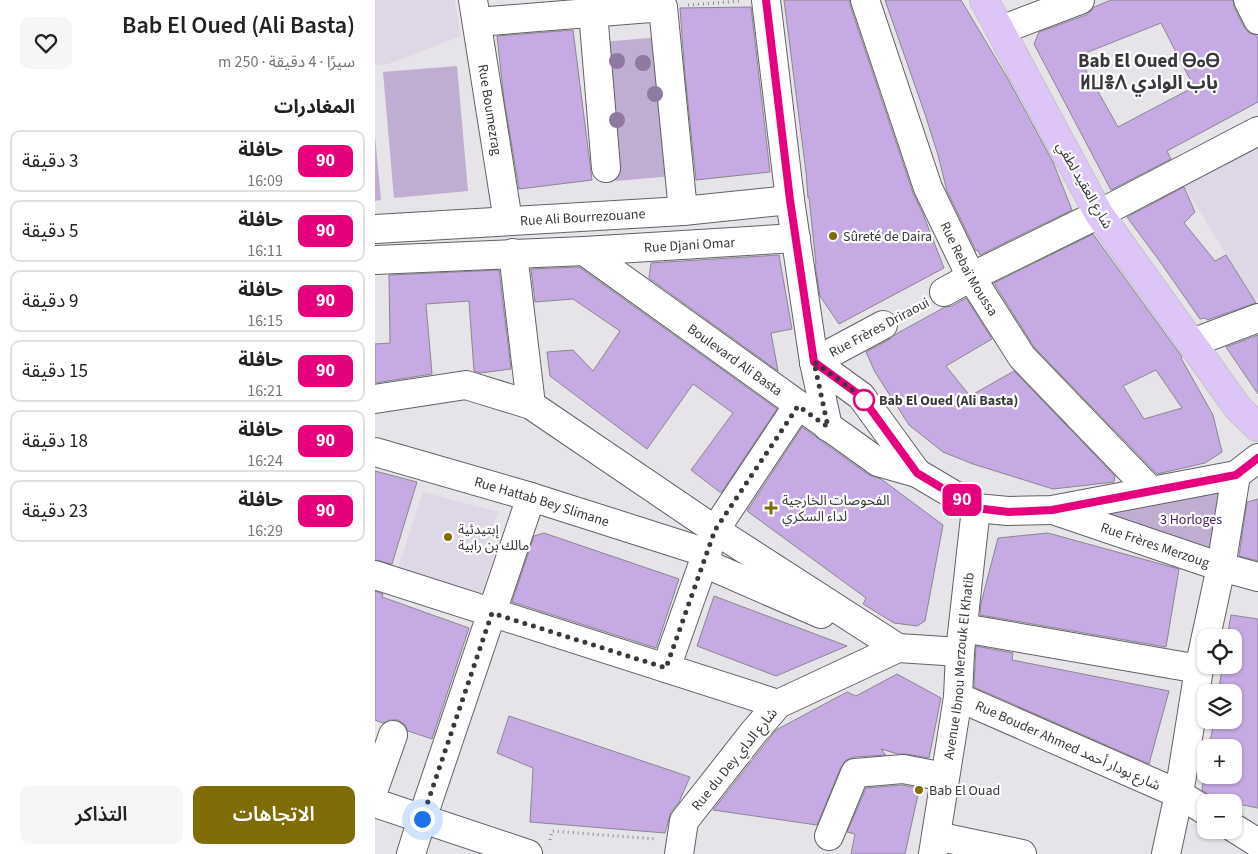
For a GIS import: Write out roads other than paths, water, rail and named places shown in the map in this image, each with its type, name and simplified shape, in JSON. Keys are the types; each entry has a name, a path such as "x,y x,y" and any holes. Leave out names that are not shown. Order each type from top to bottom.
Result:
{"main road":[{"name":"شارع العقيد لطفي","path":"984,0 1099,214 1238,408 1258,427"}],"street":[{"path":"757,0 796,238 814,362 828,427"},
{"name":"Rue Rebaï Moussa","path":"865,0 928,188 971,277 1021,357 1151,491"},
{"path":"1001,30 1080,0"},
{"path":"1247,0 1258,20"},
{"path":"475,11 593,12 663,7 683,211"},
{"name":"Rue Boumezrag","path":"475,11 508,221"},
{"path":"593,12 606,168"},
{"path":"944,292 1258,132"},
{"name":"Rue Ali Bourrezouane","path":"375,229 683,211 790,200"},
{"name":"Rue Djani Omar","path":"584,251 796,238"},
{"path":"375,260 584,251"},
{"name":"Boulevard Ali Basta","path":"584,251 878,462 917,473 975,508 1009,512 1052,510 1236,475 1258,458"},
{"path":"513,253 531,405"},
{"path":"1191,343 1258,318"},
{"name":"Rue Frères Driraoui","path":"814,362 883,325"},
{"path":"814,362 861,396 917,473"},
{"path":"375,399 466,385 531,405 709,549 898,648 962,640 1197,669"},
{"path":"666,668 709,549 798,406"},
{"path":"1238,408 1258,452"},
{"name":"Rue Hattab Bey Slimane","path":"375,453 709,549"},
{"path":"1208,629 1221,567 1236,475"},
{"path":"411,854 531,498"},
{"name":"Avenue Ibnou Merzouk El Khatib","path":"934,845 958,697 975,508"},
{"name":"Rue Frères Merzoug","path":"1052,510 1221,567 1258,577"},
{"path":"375,575 778,704"},
{"name":"Rue du Dey شارع الداي","path":"680,848 684,821 778,704 898,648"},
{"path":"1166,854 1179,794 1198,674"},
{"name":"Rue Bouder Ahmed شارع بودار أحمد","path":"958,697 1179,794 1197,805"},
{"path":"375,786 393,735"},
{"path":"829,836 855,773 903,769 945,777"},
{"path":"375,803 422,819 538,850"},
{"path":"1242,833 1258,843"},
{"path":"934,845 1022,854"}],"place":[{"name":"Sûreté de Daira","path":"833,236"},
{"name":"Bab El Oued (Ali Basta)","path":"864,400"},
{"name":"الفحوصات الخارجية لداء السكري","path":"771,508"},
{"name":"إبتيدئية مالك بن رابية","path":"448,537"},
{"name":"Bab El Ouad","path":"919,790"}],"district":[{"name":"Bab El Oued ⴱⴰⴱ ⵍⵡⴻⴷ باب الوادي","path":"1149,71"}],"park label":[{"name":"3 Horloges","path":"1191,519"}]}
